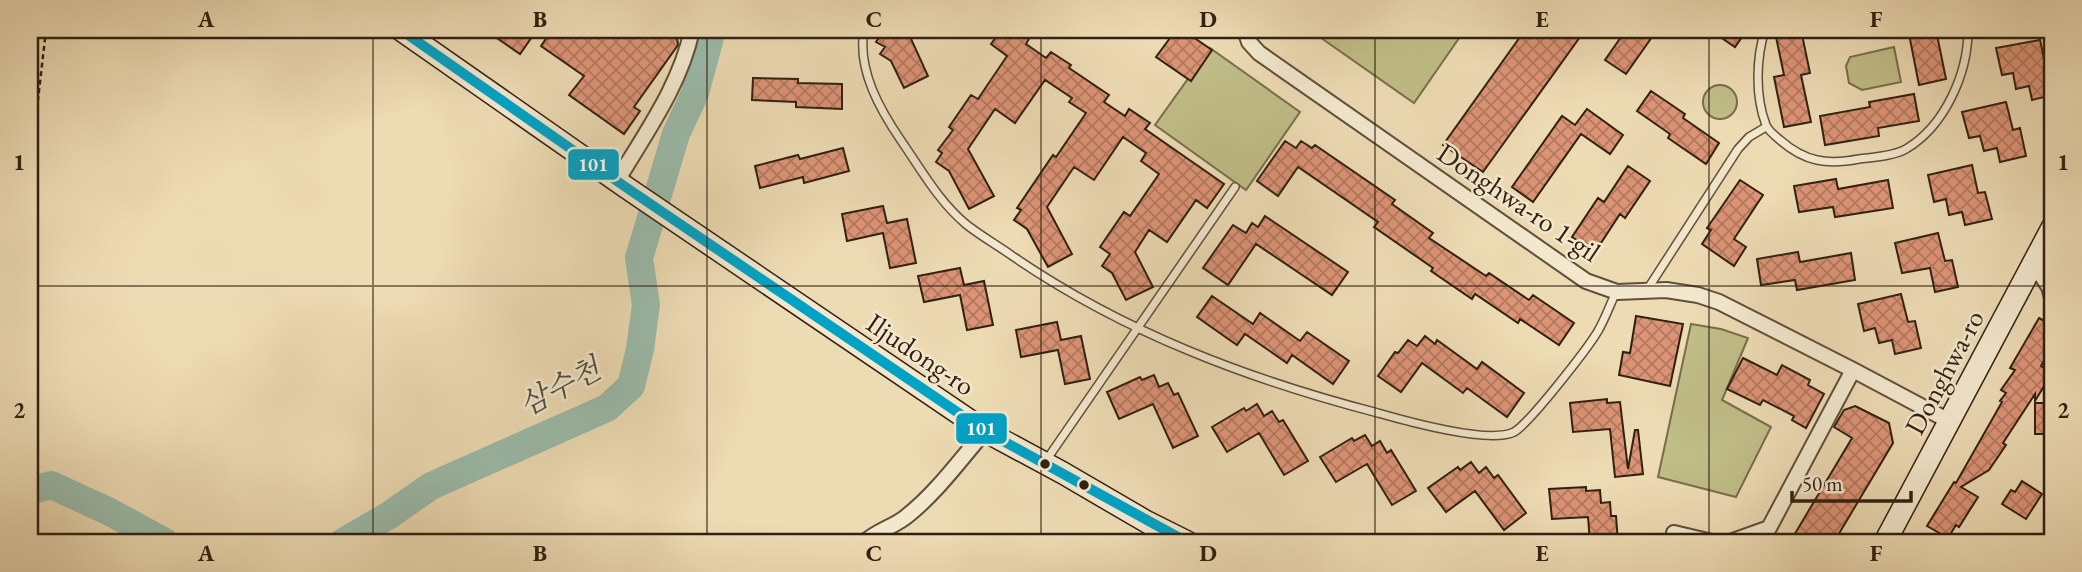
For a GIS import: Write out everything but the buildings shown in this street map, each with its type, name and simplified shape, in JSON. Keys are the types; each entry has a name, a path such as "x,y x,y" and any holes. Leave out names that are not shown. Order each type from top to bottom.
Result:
{"main road":[{"path":"401,30 622,184"},
{"name":"Iljudong-ro","path":"622,184 985,430 1187,542"},
{"name":"Donghwa-ro","path":"1885,542 2052,228"}],"street":[{"path":"622,184 674,86 692,30"},
{"name":"Donghwa-ro 1-gil","path":"1245,30 1249,42 1270,60 1586,281 1617,292 1666,290 1699,295 1719,302 1949,421"},
{"path":"2034,264 2049,287 2052,298"},
{"path":"1730,542 1769,528 1853,370"},
{"path":"865,542 876,532 904,519 928,499 985,430"},
{"path":"1674,534 1712,542"}],"lane":[{"path":"864,30 864,68 884,115 934,189 966,224 1045,278 1137,330 1214,363 1324,399 1420,424 1493,435 1513,432 1530,418 1598,332 1617,292"},
{"path":"1765,30 1757,69 1766,127 1798,155 1816,161 1846,161 1906,149 1925,134 1945,108 1959,81 1968,46 1968,30"},
{"path":"1646,291 1738,149 1749,137 1766,127"},
{"path":"1045,463 1235,187"}],"path":[{"path":"30,169 46,30"}],"shaded area":[{"path":"1316,30 1464,31 1414,103 1314,33"},
{"path":"1894,47 1901,82 1862,90 1849,83 1846,66 1850,57"},
{"path":"1210,48 1300,112 1246,190 1155,125"},
{"path":"1720,85 1732,90 1737,102 1732,114 1720,119 1708,114 1703,102 1708,90"},
{"path":"1691,324 1721,329 1748,338 1722,400 1771,427 1736,497 1658,477"}],"waterway":[{"name":"삼수천","path":"343,542 388,516 431,486 607,408 631,386 640,349 646,305 639,258 676,134 695,93 712,30"},
{"name":"삼수천","path":"30,491 51,485 108,511 165,542"}],"transit line":[{"name":"101","path":"401,30 627,188 985,431 1187,542"}]}
